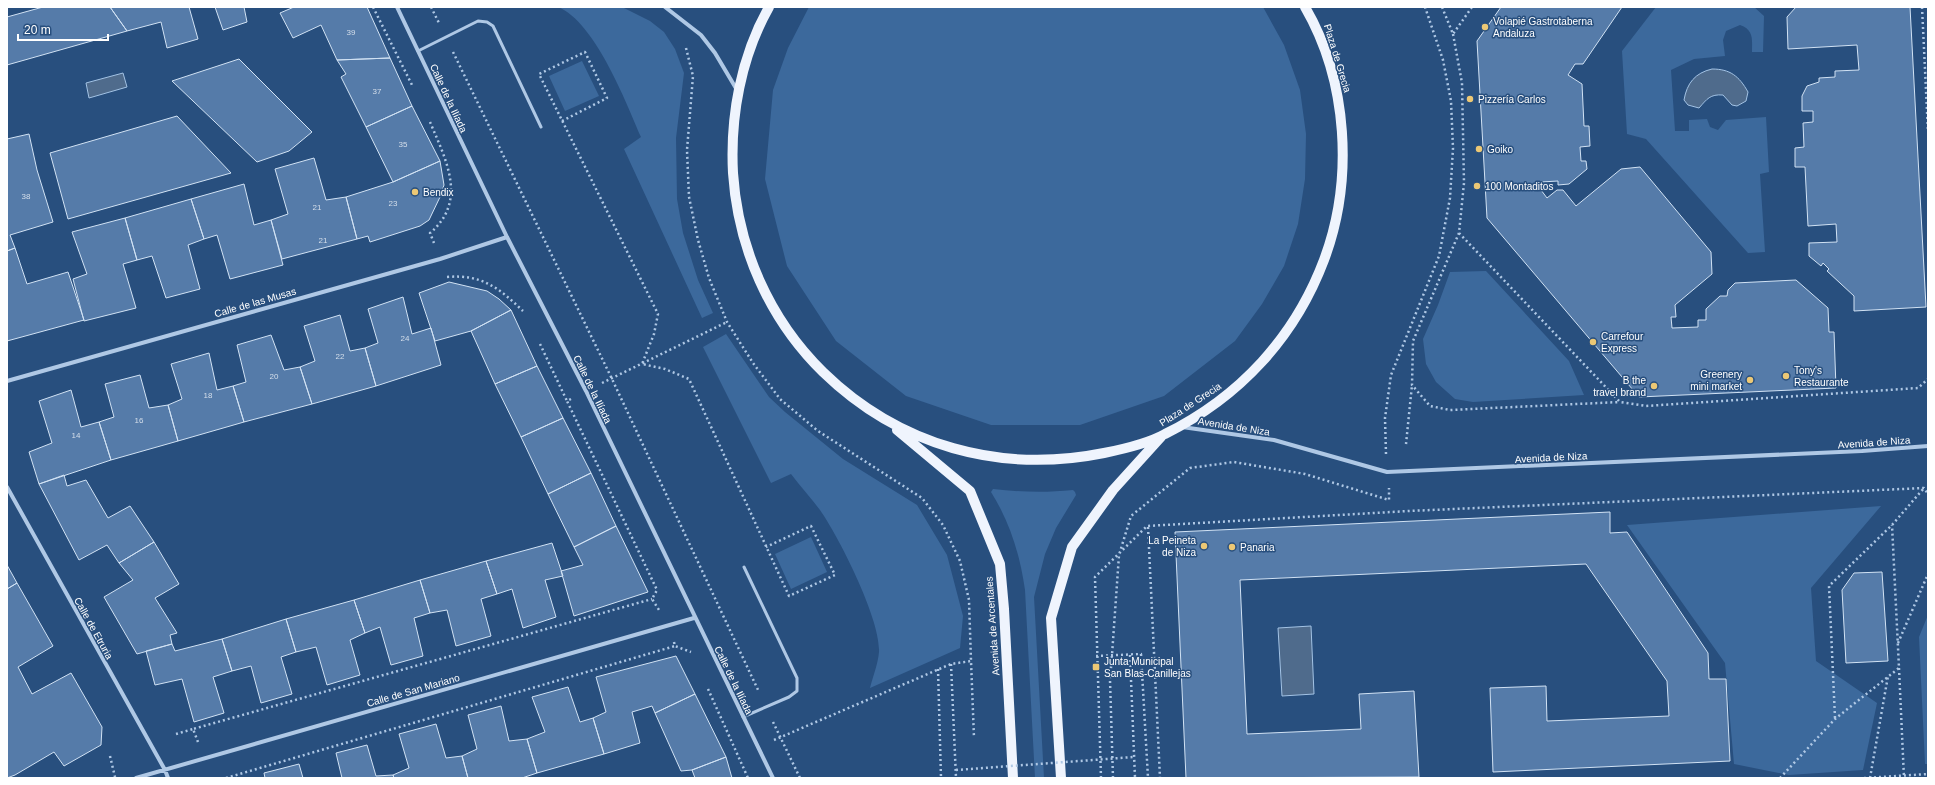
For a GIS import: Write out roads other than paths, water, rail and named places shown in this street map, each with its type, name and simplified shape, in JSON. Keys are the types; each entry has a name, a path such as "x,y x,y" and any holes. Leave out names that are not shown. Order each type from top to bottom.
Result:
{"main road":[{"name":"Plaza de Grecia","path":"769,7 749,53 738,92 732,146 735,201 745,242 761,286 781,322 806,355 842,390 886,421 930,442 950,448 977,455 1025,461 1074,459 1122,449 1162,436 1224,398 1257,368 1286,333 1314,285 1332,238 1342,186 1343,136 1337,88 1315,24 1305,7"},
{"name":"Avenida de Arcentales","path":"886,421 970,491 1000,564 1004,608 1013,778"},
{"path":"1060,778 1051,618 1053,611 1072,548 1113,490 1162,436"}],"street":[{"name":"Calle de la Ilíada","path":"398,7 506,237 586,391 694,618 773,778"},
{"path":"665,7 701,35 715,53 738,92"},
{"name":"Calle de las Musas","path":"7,381 440,259 506,237"},
{"name":"Avenida de Niza","path":"1180,426 1274,440 1387,472 1862,451 1928,446"},
{"name":"Calle de Etruria","path":"7,487 165,770 168,778"},
{"name":"Calle de San Mariano","path":"136,778 694,618"}],"lane":[{"path":"418,51 478,21 487,22 493,26 541,127"},
{"path":"743,717 789,697 797,691 797,678 744,567"}],"place":[{"name":"Volapié Gastrotaberna Andaluza","path":"1485,27"},
{"name":"Pizzería Carlos","path":"1470,99"},
{"name":"Goiko","path":"1479,149"},
{"name":"100 Montaditos","path":"1477,186"},
{"name":"Bendix","path":"415,192"},
{"name":"Carrefour Express","path":"1593,342"},
{"name":"Tony's Restaurante","path":"1786,376"},
{"name":"Greenery mini market","path":"1750,380"},
{"name":"B the travel brand","path":"1654,386"},
{"name":"La Peineta de Niza","path":"1204,546"},
{"name":"Panaria","path":"1232,547"},
{"name":"Junta Municipal San Blas-Canillejas","path":"1096,667"}]}
